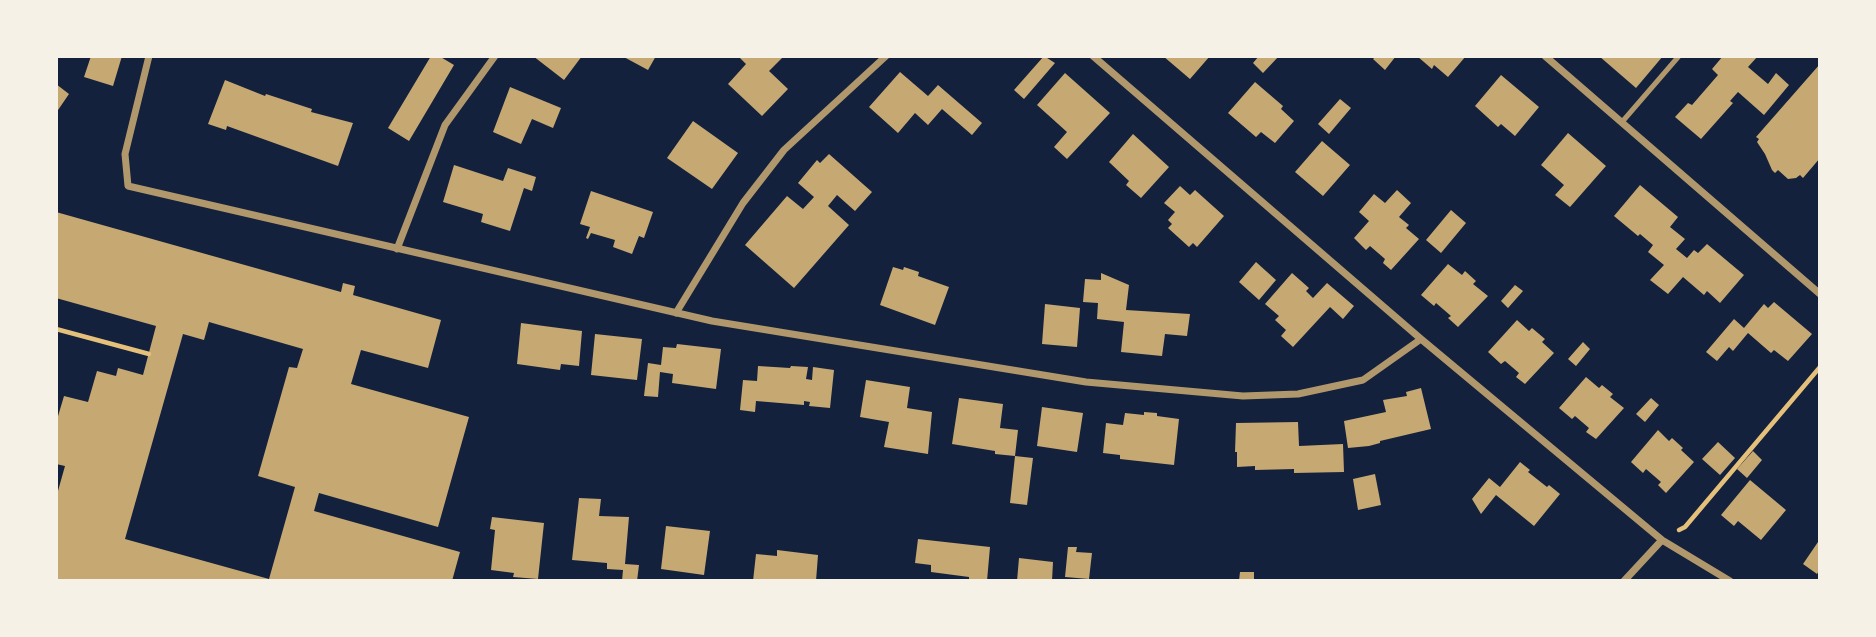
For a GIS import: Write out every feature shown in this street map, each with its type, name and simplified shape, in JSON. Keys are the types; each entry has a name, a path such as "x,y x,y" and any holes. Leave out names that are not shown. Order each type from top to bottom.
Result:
{"street":[{"path":"149,56 125,154 128,186 676,313 1086,382 1243,396 1298,394 1363,380 1421,339"},
{"path":"397,249 445,125 495,56"},
{"path":"676,313 743,203 784,150 886,56"},
{"path":"1093,56 1421,339 1662,540 1730,581"},
{"path":"1545,56 1820,294"},
{"path":"1625,581 1662,540"}],"lane":[{"path":"1622,122 1679,56"}],"path":[{"path":"56,330 149,354"},
{"path":"1662,540 1685,527 1820,367"}],"building":[{"path":"91,56 122,56 113,86 84,77"},
{"path":"431,56 439,56 454,65 409,141 388,128"},
{"path":"533,56 582,56 564,80"},
{"path":"622,56 656,56 648,70"},
{"path":"784,56 769,71 788,89 762,116 728,84 746,64 740,58"},
{"path":"1044,56 1055,63 1024,99 1014,90"},
{"path":"1163,56 1210,56 1190,79"},
{"path":"1259,56 1279,56 1263,73 1253,63"},
{"path":"1376,56 1396,56 1385,70 1373,59"},
{"path":"1417,56 1466,56 1448,77 1434,65 1432,69"},
{"path":"1599,56 1663,56 1636,88"},
{"path":"1723,56 1758,56 1748,67 1768,84 1776,73 1789,85 1764,115 1738,92 1730,101 1733,103 1701,139 1675,117 1688,103 1692,105 1718,75 1712,69"},
{"path":"1820,64 1820,158 1803,178 1800,175 1788,179 1778,170 1775,173 1772,170 1756,137"},
{"path":"900,72 928,96 938,85 982,123 972,135 942,109 928,125 915,113 898,133 869,107"},
{"path":"1065,73 1110,113 1067,159 1054,147 1067,132 1037,105"},
{"path":"1501,75 1539,107 1515,136 1501,124 1498,127 1475,106"},
{"path":"225,80 265,96 266,94 312,109 311,112 353,123 338,166 227,126 226,130 208,124"},
{"path":"1255,82 1283,106 1281,109 1294,121 1275,143 1261,132 1256,137 1228,113"},
{"path":"56,84 69,94 56,113"},
{"path":"510,87 561,108 553,128 532,119 521,144 493,132"},
{"path":"1340,99 1351,108 1329,134 1318,124"},
{"path":"693,121 738,153 712,189 667,158"},
{"path":"1568,133 1606,166 1570,207 1555,195 1564,185 1541,165"},
{"path":"1133,134 1169,167 1141,198 1126,185 1129,181 1109,162"},
{"path":"1322,141 1350,165 1323,196 1295,172"},
{"path":"829,154 872,192 855,211 837,195 828,206 849,225 794,288 745,245 787,196 803,209 814,197 798,183 817,160 820,163"},
{"path":"454,165 503,181 508,168 536,177 532,191 524,188 510,231 481,222 483,214 443,202"},
{"path":"1640,185 1678,217 1670,227 1685,239 1676,249 1687,258 1694,250 1698,253 1707,244 1744,275 1720,303 1707,291 1704,295 1683,277 1668,294 1650,280 1664,265 1648,252 1653,245 1614,216"},
{"path":"1180,186 1190,195 1195,190 1224,216 1197,247 1193,243 1189,247 1168,228 1172,224 1168,220 1175,212 1164,203"},
{"path":"1397,190 1411,203 1399,217 1409,225 1406,228 1419,239 1391,270 1383,263 1385,259 1370,246 1366,250 1354,238 1369,221 1359,212 1374,194 1385,203"},
{"path":"591,191 653,212 644,238 639,236 632,254 613,247 615,240 591,233 588,239 586,238 590,227 580,224"},
{"path":"1451,210 1466,223 1441,253 1426,240"},
{"path":"56,212 341,292 343,283 355,286 353,295 441,320 428,368 361,350 351,384 469,417 438,527 319,493 314,511 460,552 452,581 56,581 56,498 65,466 56,464 56,423 64,396 88,402 97,371 116,376 118,368 143,375 156,326 56,298","holes":["209,322 303,349 297,368 289,367 258,476 295,487 269,579 125,539 183,334 204,340"]},
{"path":"1256,262 1276,280 1259,300 1239,282"},
{"path":"1448,264 1462,275 1465,271 1476,281 1473,284 1488,296 1458,327 1448,318 1451,316 1436,303 1434,306 1421,295"},
{"path":"893,267 919,272 918,276 949,287 935,325 880,305"},
{"path":"1101,273 1129,285 1126,310 1190,314 1187,336 1165,334 1162,356 1121,352 1124,322 1097,319 1098,303 1083,302 1085,279 1101,280"},
{"path":"1292,273 1309,288 1306,291 1313,298 1327,283 1354,306 1343,319 1330,307 1293,347 1281,336 1286,330 1275,320 1279,316 1265,304"},
{"path":"1515,285 1523,291 1508,308 1501,301"},
{"path":"1774,302 1812,334 1788,361 1774,350 1771,353 1748,333 1733,351 1729,347 1717,361 1706,352 1734,319 1744,328 1764,304 1768,308"},
{"path":"1045,304 1080,308 1077,347 1042,344"},
{"path":"1517,320 1529,331 1532,328 1545,339 1542,342 1554,353 1525,384 1516,377 1519,373 1505,361 1501,364 1488,352"},
{"path":"521,323 582,331 579,366 561,364 560,370 517,364"},
{"path":"595,334 642,339 637,380 591,375"},
{"path":"1583,342 1590,349 1576,366 1568,359"},
{"path":"677,344 721,349 716,389 672,383 673,374 660,372 658,397 644,396 648,363 661,365 663,347 676,348"},
{"path":"758,366 808,367 806,379 812,380 813,367 834,370 830,408 809,406 810,402 804,401 804,405 756,401 755,412 740,410 743,380 757,381"},
{"path":"1586,377 1599,388 1602,385 1613,394 1610,397 1624,408 1596,439 1586,432 1589,428 1575,416 1572,419 1559,408"},
{"path":"866,380 910,387 907,408 932,412 928,454 884,447 889,422 860,417"},
{"path":"1421,388 1431,429 1369,446 1348,448 1344,421 1386,412 1383,400 1407,396 1406,392"},
{"path":"959,398 1003,404 1000,428 1018,430 1015,456 952,444"},
{"path":"1651,398 1659,405 1645,422 1636,414"},
{"path":"1042,407 1083,413 1077,452 1037,446"},
{"path":"1144,412 1179,419 1174,465 1120,459 1120,455 1103,453 1106,423 1123,425 1125,413 1144,415"},
{"path":"1298,422 1299,446 1343,444 1344,472 1294,473 1294,469 1255,470 1255,466 1237,467 1236,423"},
{"path":"1658,430 1669,441 1672,438 1694,462 1666,493 1658,485 1661,482 1646,469 1643,473 1631,462"},
{"path":"1718,442 1735,458 1720,475 1702,459"},
{"path":"1753,451 1762,460 1747,478 1737,469"},
{"path":"1015,456 1033,458 1027,505 1010,503"},
{"path":"1520,462 1530,470 1528,472 1560,494 1534,526 1496,495 1481,514 1472,499 1489,478 1500,487"},
{"path":"1375,474 1381,505 1358,510 1353,479"},
{"path":"1750,480 1786,510 1761,540 1738,521 1734,526 1721,515"},
{"path":"579,498 601,499 599,516 629,517 625,564 639,565 637,581 622,581 623,570 607,569 607,563 572,560"},
{"path":"492,517 544,523 538,579 513,577 514,573 491,570 495,530 490,529"},
{"path":"666,526 710,531 704,575 661,569"},
{"path":"918,539 990,547 987,581 969,581 969,577 931,572 931,565 915,563"},
{"path":"1818,542 1820,569 1817,574 1803,564"},
{"path":"1068,547 1077,547 1076,552 1092,553 1089,579 1065,577"},
{"path":"777,550 818,555 816,581 753,581 756,554 777,556"},
{"path":"1019,558 1053,562 1052,581 1017,581"},
{"path":"1240,572 1254,572 1254,581 1239,581"}]}
